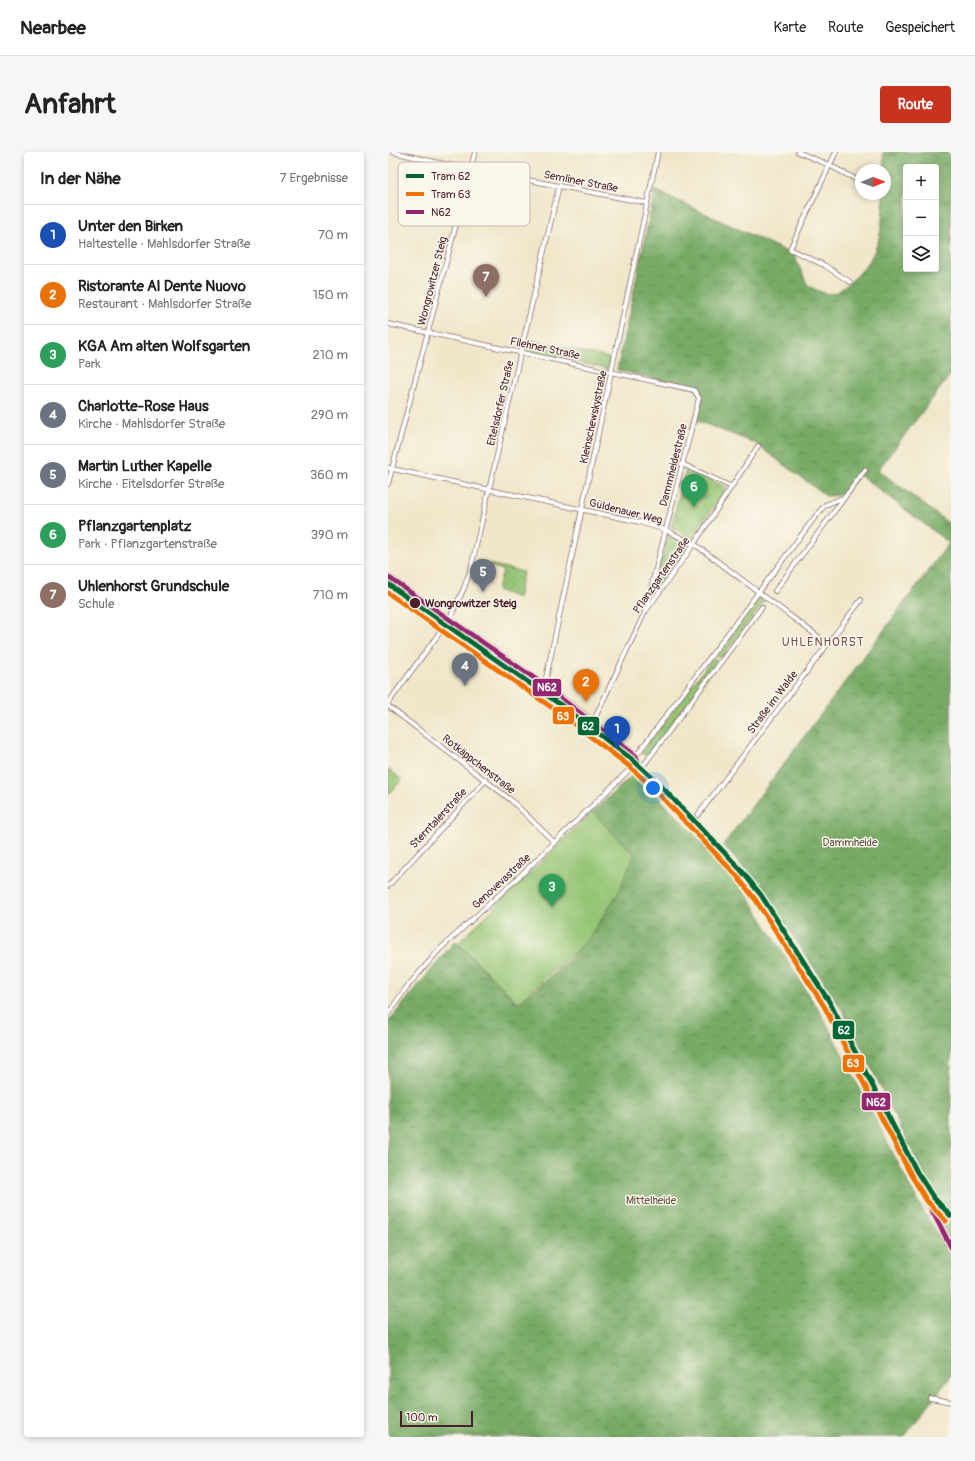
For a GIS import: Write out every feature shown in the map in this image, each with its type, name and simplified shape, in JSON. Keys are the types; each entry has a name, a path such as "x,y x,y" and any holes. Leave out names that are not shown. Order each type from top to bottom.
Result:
{"main road":[{"path":"388,577 542,684 593,722 636,756 640,772"},
{"path":"388,589 565,714 640,772 730,864 749,888 840,1032 951,1247"},
{"path":"443,628 449,620"}],"street":[{"name":"Semliner Straße","path":"393,152 441,162"},
{"name":"Wongrowitzer Steig","path":"472,162 475,152"},
{"name":"Kleinschewskystraße","path":"542,684 546,678 658,152"},
{"path":"798,152 829,165 855,179"},
{"path":"836,152 790,249 824,265 850,282"},
{"name":"Semliner Straße","path":"530,180 647,203"},
{"name":"Eitelsdorfer Straße","path":"449,620 457,606 471,568 559,186"},
{"name":"Wongrowitzer Steig","path":"388,484 390,468 428,332 455,226"},
{"name":"Filehner Straße","path":"388,324 694,390 697,393"},
{"name":"Dammheidestraße","path":"645,612 699,398 697,393"},
{"name":"Pflanzgartenstraße","path":"593,722 645,612 694,544 758,446"},
{"path":"682,464 732,487"},
{"name":"Güldenauer Weg","path":"390,468 640,522 665,530 694,544 828,644"},
{"path":"775,591 865,470"},
{"name":"Genovevastraße","path":"388,1014 406,988 439,950 523,873 631,766 636,756 825,505 845,497"},
{"name":"Straße im Walde","path":"698,815 860,600"},
{"path":"640,772 762,607"},
{"path":"388,704 443,628"},
{"name":"Rotkäppchenstraße","path":"388,704 486,780 527,815 554,842"},
{"name":"Sterntalerstraße","path":"388,886 486,780"},
{"path":"930,1398 951,1402"}],"green space":[{"name":"Dammheide","path":"883,152 951,152 951,374 878,470 951,525 951,1243 920,1181 925,1177 844,1013 760,886 723,845 949,543 860,475 844,495 826,496 755,443 697,421 702,397 695,388 617,370 655,190 794,255 808,286 828,294 842,289 867,263 878,243 883,200 891,200 891,164 884,164"},
{"path":"529,340 610,358 607,369 526,351 524,348 526,342"},
{"path":"686,469 727,487 692,538 671,527"},
{"path":"668,536 688,547 655,594 652,593"},
{"path":"477,561 523,572 518,598 497,590 503,570 477,563"},
{"path":"759,596 765,601 722,657 718,657 717,653"},
{"path":"712,659 716,659 718,662 647,757 641,753"},
{"path":"388,769 402,780 388,795"},
{"name":"Mittelheide","path":"635,773 693,833 745,892 823,1017 916,1198 951,1257 951,1376 904,1437 388,1437 388,1022 455,941 518,1004 554,974 579,950 601,921 619,889 634,855 592,812"},
{"path":"592,812 634,855 618,893 587,941 518,1003 458,943"}],"tram line":[{"name":"62","path":"388,584 565,708 634,761 659,784 741,870 761,895 830,1003 917,1172 933,1197 951,1216"},
{"name":"63","path":"388,593 561,714 629,766 654,789 736,875 755,899 824,1006 911,1175 927,1201 946,1221"}],"transit line":[{"name":"N62","path":"388,577 537,680 636,756 642,775 730,864 749,888 840,1032 951,1247"}],"place":[{"name":"Uhlenhorst Grundschule","path":"486,297"},
{"name":"Pflanzgartenplatz","path":"694,507"},
{"name":"Martin Luther Kapelle","path":"483,592"},
{"name":"Wongrowitzer Steig","path":"415,603"},
{"name":"Charlotte-Rose Haus","path":"465,686"},
{"name":"Ristorante Al Dente Nuovo","path":"586,702"},
{"name":"Unter den Birken","path":"617,749"},
{"name":"KGA Am alten Wolfsgarten","path":"552,907"}],"district":[{"name":"UHLENHORST","path":"823,642"}]}
